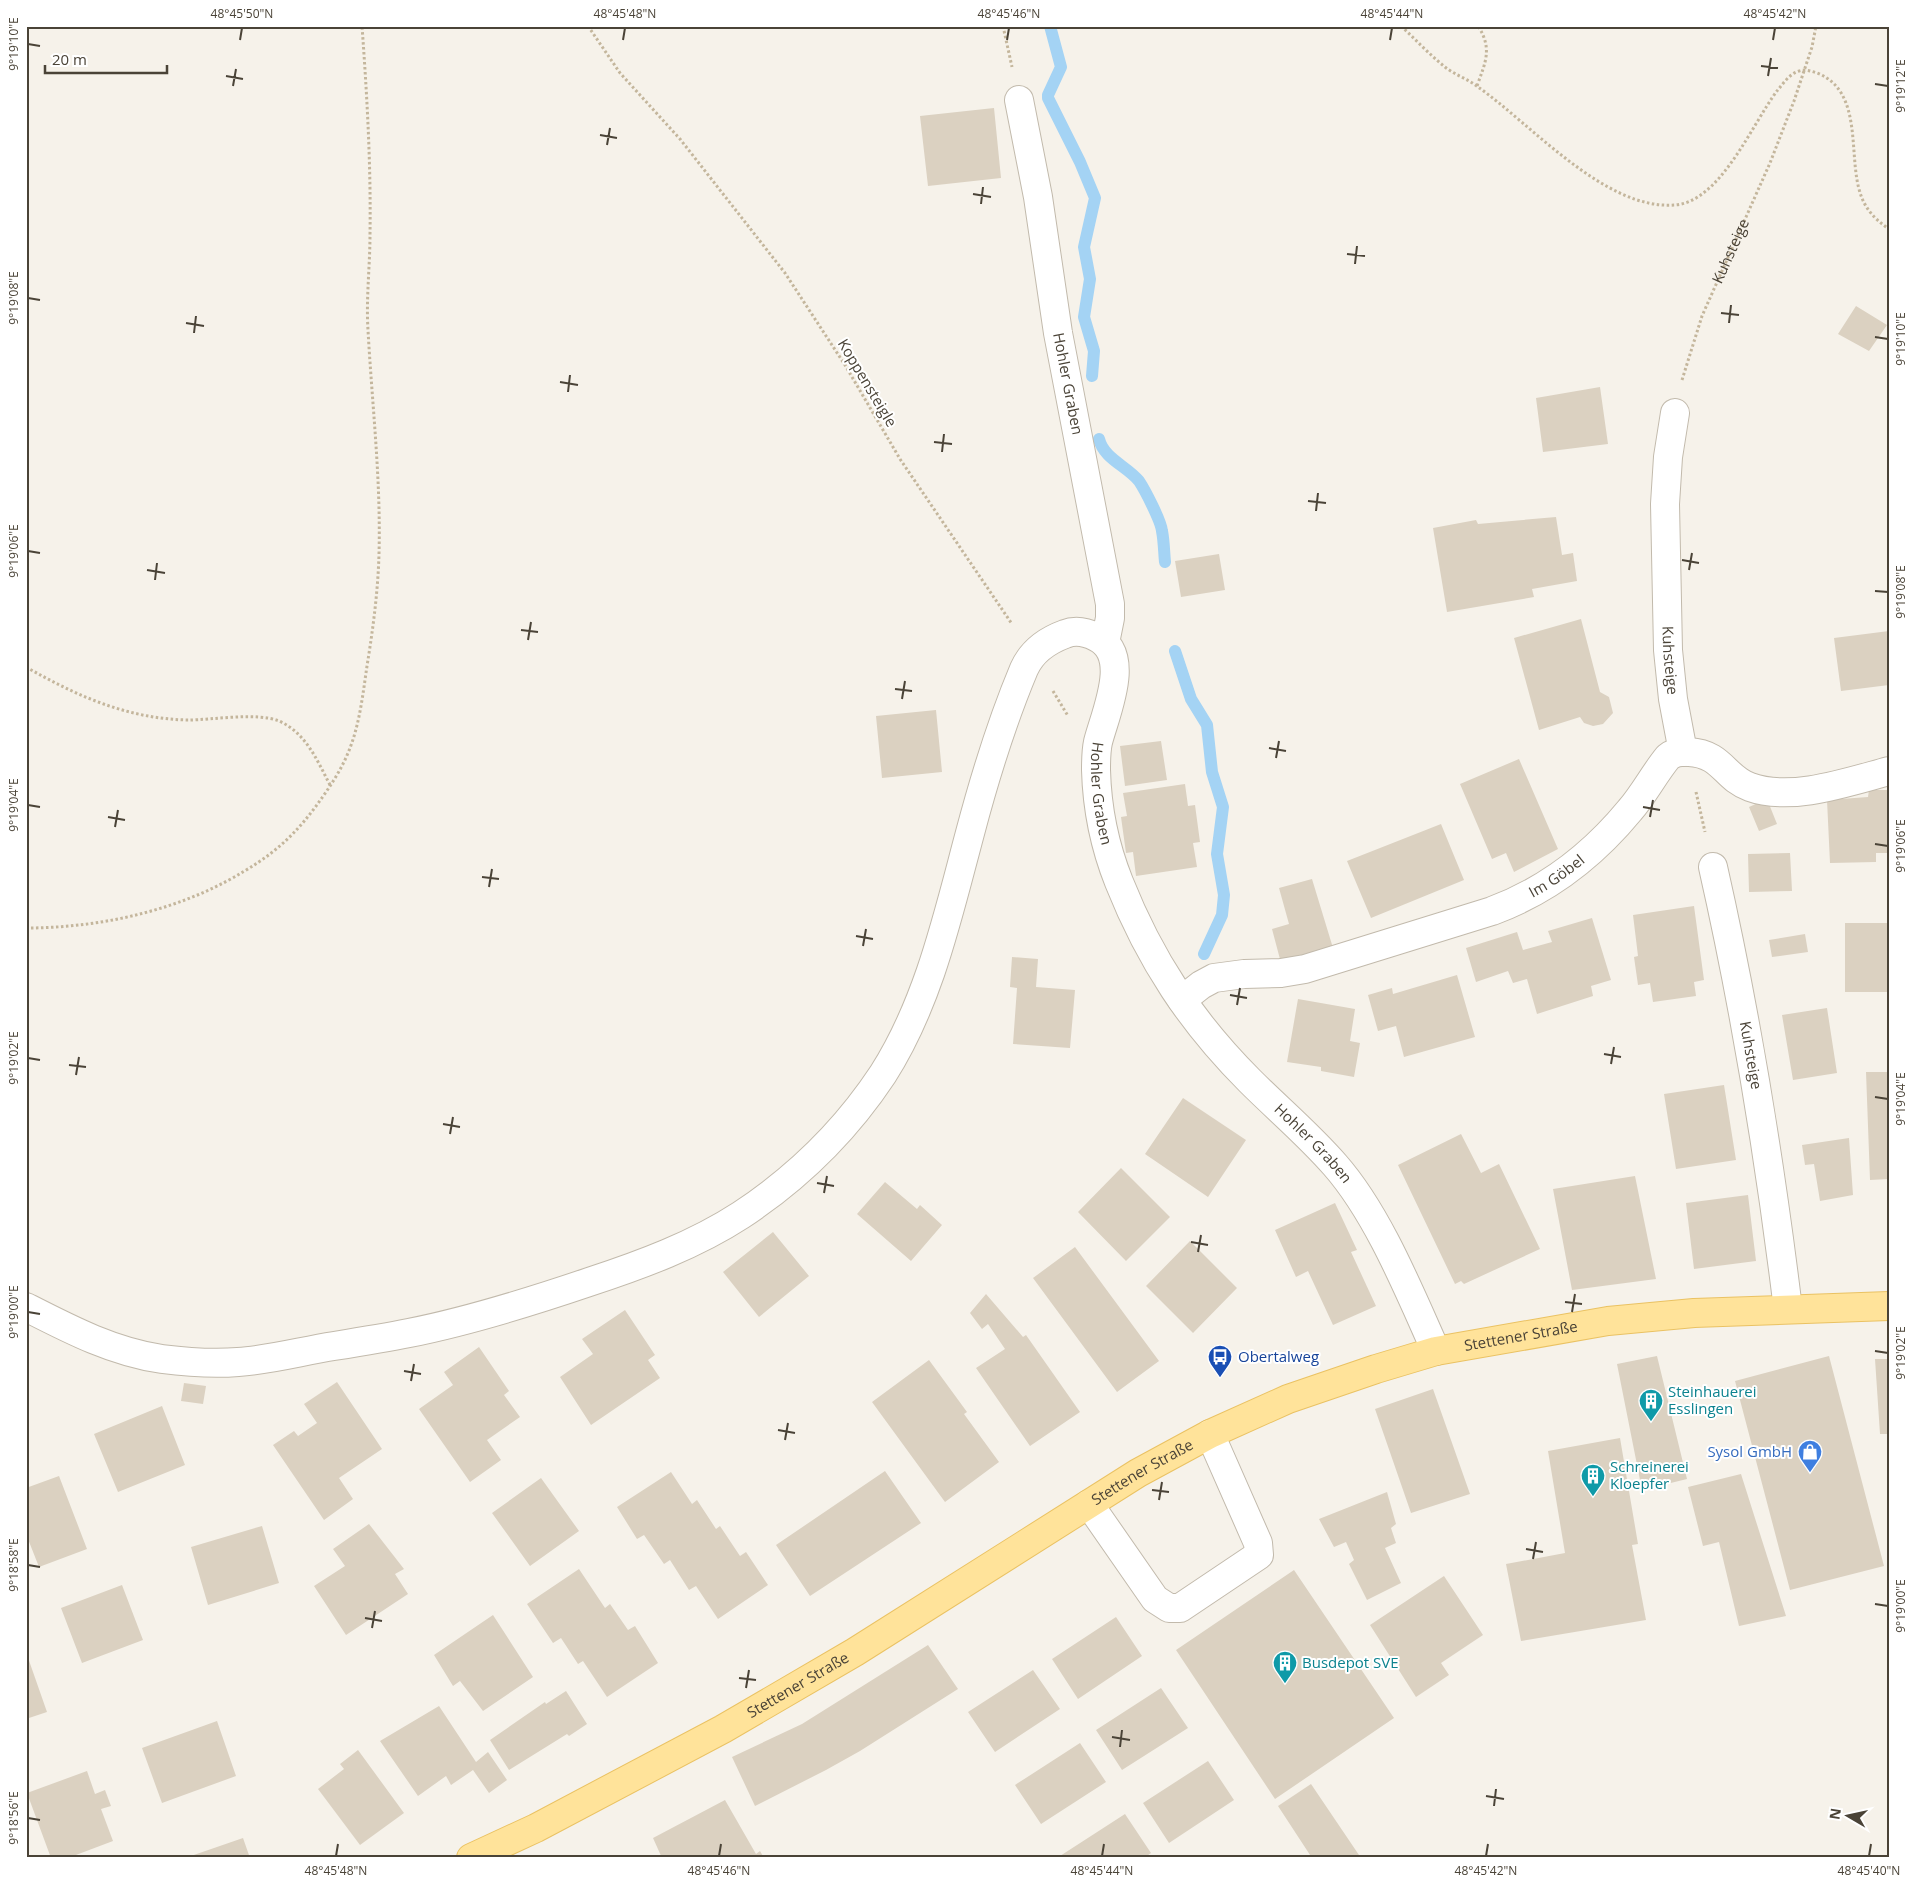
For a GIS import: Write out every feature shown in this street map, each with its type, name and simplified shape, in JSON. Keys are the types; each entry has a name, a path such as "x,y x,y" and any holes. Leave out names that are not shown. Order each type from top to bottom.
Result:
{"main road":[{"name":"Stettener Straße","path":"471,1858 536,1828 802,1684 1138,1473 1210,1434 1288,1399 1376,1368 1436,1351 1632,1318 1694,1313 1889,1306"}],"street":[{"name":"Hohler Graben","path":"1019,100 1038,196 1058,333 1110,604 1110,618 1105,643 1114,659 1114,674 1110,702 1096,751 1097,788 1103,827 1112,864 1132,913 1152,953 1195,1020 1238,1068 1323,1152 1348,1181 1360,1199 1390,1253 1436,1351"},
{"name":"Kuhsteige","path":"1675,413 1669,448 1664,504 1668,650 1675,715 1682,752"},
{"path":"26,1307 83,1335 138,1354 175,1360 244,1362 412,1333 543,1297 622,1271 680,1247 740,1215 794,1176 825,1146 867,1096 896,1050 919,1005 944,928 977,807 1019,679 1032,654 1061,635 1074,632 1090,634 1105,643"},
{"path":"1682,752 1696,752 1713,758 1741,783 1750,787 1778,793 1809,791 1889,771"},
{"name":"Im Göbel","path":"1182,1000 1201,985 1214,978 1233,975 1281,973 1305,969 1492,911 1518,901 1556,878 1601,841 1631,810 1668,757 1682,752"},
{"name":"Kuhsteige","path":"1713,867 1743,1010 1772,1189 1788,1309"},
{"path":"1089,1504 1155,1599 1169,1608 1183,1606 1257,1558 1260,1550 1210,1434"}],"path":[{"path":"26,928 69,926 114,919 168,906 213,888 256,865 288,840 301,827 330,785 350,748 359,715 372,636 379,554 379,476 368,326 370,207 362,26"},
{"name":"Koppensteigle","path":"588,26 620,73 685,145 785,273 845,365 900,459 1032,654 1070,720"},
{"path":"1003,26 1019,100"},
{"path":"1401,26 1445,67 1477,86 1586,173 1609,187 1638,200 1663,206 1685,204 1710,188 1734,159 1767,104 1793,74 1805,70 1820,74 1830,80 1843,98 1852,125 1856,172 1862,198 1868,210 1889,229"},
{"path":"1477,86 1487,50 1485,40 1478,26"},
{"name":"Kuhsteige","path":"1675,413 1683,374 1702,316 1770,163 1805,70 1816,26"},
{"path":"26,667 76,694 121,710 171,719 255,718 278,721 301,736 330,785"},
{"path":"1682,752 1691,771 1713,867"}],"building":[{"path":"994,108 1001,178 928,186 920,116"},
{"path":"1856,306 1887,325 1869,351 1838,334"},
{"path":"1600,387 1608,444 1543,452 1536,398"},
{"path":"1556,517 1562,555 1573,553 1577,581 1532,589 1534,597 1447,612 1433,528 1476,520 1478,524"},
{"path":"1219,554 1225,590 1181,597 1175,561"},
{"path":"1581,619 1600,692 1609,697 1613,713 1603,724 1593,726 1584,723 1580,717 1539,730 1514,638"},
{"path":"1889,631 1889,685 1841,691 1834,638"},
{"path":"936,710 942,772 882,778 876,716"},
{"path":"1161,741 1167,780 1125,786 1120,746"},
{"path":"1519,759 1558,849 1514,872 1506,853 1492,859 1460,784"},
{"path":"1185,784 1188,806 1195,805 1200,842 1193,843 1197,867 1136,876 1133,852 1126,853 1121,817 1127,816 1123,793"},
{"path":"1869,790 1889,790 1889,853 1876,853 1876,862 1830,863 1827,800 1868,797"},
{"path":"1767,799 1777,824 1759,831 1749,807"},
{"path":"1441,824 1464,880 1371,918 1347,861"},
{"path":"1790,853 1792,891 1749,892 1748,854"},
{"path":"1312,879 1333,948 1281,963 1272,929 1289,924 1279,888"},
{"path":"1694,906 1704,980 1694,982 1696,996 1653,1002 1650,983 1638,985 1634,957 1638,956 1633,915"},
{"path":"1592,918 1611,980 1591,986 1593,996 1537,1014 1527,979 1513,983 1508,971 1476,982 1466,948 1517,932 1523,950 1552,942 1548,931"},
{"path":"1845,923 1889,923 1889,992 1845,992"},
{"path":"1805,934 1808,952 1772,957 1769,940"},
{"path":"1012,957 1038,959 1036,987 1075,990 1070,1048 1013,1044 1017,988 1010,987"},
{"path":"1457,975 1475,1037 1404,1057 1396,1026 1378,1031 1368,995 1392,988 1393,994"},
{"path":"1298,999 1355,1009 1350,1041 1360,1043 1354,1077 1321,1071 1321,1067 1287,1062"},
{"path":"1827,1008 1837,1073 1793,1080 1782,1015"},
{"path":"1866,1072 1889,1072 1889,1179 1870,1180"},
{"path":"1724,1085 1736,1160 1676,1169 1664,1094"},
{"path":"1183,1098 1246,1140 1208,1197 1145,1154"},
{"path":"1461,1134 1481,1173 1499,1164 1540,1249 1464,1284 1461,1281 1455,1284 1398,1165"},
{"path":"1849,1138 1853,1195 1820,1201 1814,1164 1805,1165 1802,1145"},
{"path":"1121,1168 1170,1217 1126,1261 1078,1212"},
{"path":"1635,1176 1656,1279 1572,1290 1553,1189"},
{"path":"885,1182 917,1209 920,1205 942,1225 911,1261 857,1214"},
{"path":"1748,1195 1756,1261 1694,1269 1686,1203"},
{"path":"1335,1203 1357,1250 1351,1252 1376,1306 1333,1325 1308,1271 1296,1277 1275,1230"},
{"path":"773,1232 809,1276 759,1317 723,1272"},
{"path":"1190,1241 1237,1288 1193,1333 1146,1286"},
{"path":"1075,1247 1159,1361 1117,1392 1033,1278"},
{"path":"986,1294 1023,1337 1026,1335 1080,1412 1030,1446 976,1368 1005,1349 988,1324 982,1329 970,1313"},
{"path":"625,1310 655,1355 648,1360 660,1378 591,1425 560,1377 593,1354 582,1339"},
{"path":"479,1347 509,1391 504,1395 520,1417 487,1440 501,1460 470,1482 419,1409 453,1385 444,1372"},
{"name":"Steinhauerei Esslingen","path":"1657,1356 1687,1479 1642,1490 1617,1364"},
{"name":"Sysol GmbH","path":"1829,1356 1884,1566 1790,1590 1735,1381"},
{"path":"1875,1359 1889,1359 1889,1434 1880,1434"},
{"path":"929,1360 967,1412 964,1414 999,1462 945,1502 872,1402"},
{"path":"337,1382 382,1449 339,1478 353,1499 324,1520 273,1445 294,1431 298,1436 317,1423 304,1404"},
{"path":"184,1383 206,1386 203,1404 181,1401"},
{"path":"1433,1389 1470,1494 1411,1513 1375,1409"},
{"path":"162,1406 185,1465 118,1492 94,1434"},
{"name":"Schreinerei Kloepfer","path":"1620,1438 1638,1544 1632,1545 1646,1620 1521,1641 1506,1564 1565,1553 1548,1451"},
{"path":"885,1471 921,1523 810,1596 776,1545"},
{"path":"671,1472 692,1504 697,1500 716,1529 720,1526 740,1556 746,1552 768,1585 718,1619 696,1586 689,1590 670,1560 664,1564 644,1535 637,1539 617,1507"},
{"path":"1741,1474 1786,1616 1739,1626 1719,1542 1703,1546 1688,1487"},
{"path":"59,1476 87,1549 39,1567 26,1534 26,1488"},
{"path":"541,1478 579,1531 530,1566 492,1513"},
{"path":"1387,1492 1396,1524 1391,1528 1396,1543 1385,1548 1401,1583 1367,1600 1349,1564 1354,1560 1346,1542 1334,1547 1319,1519"},
{"path":"369,1524 404,1569 395,1574 408,1594 346,1635 314,1586 345,1566 333,1549"},
{"path":"262,1526 279,1583 208,1605 191,1547"},
{"path":"579,1569 605,1608 610,1604 628,1630 635,1626 658,1663 607,1697 583,1661 578,1664 561,1638 553,1643 527,1604"},
{"name":"Busdepot SVE","path":"1294,1570 1394,1718 1275,1799 1176,1650"},
{"path":"1444,1576 1483,1635 1441,1663 1449,1675 1416,1697 1370,1625"},
{"path":"122,1585 143,1640 82,1663 61,1608"},
{"path":"493,1615 533,1677 483,1711 460,1681 453,1686 434,1655"},
{"path":"1116,1617 1142,1656 1078,1699 1052,1659"},
{"path":"928,1645 958,1689 860,1751 755,1806 732,1757 802,1724"},
{"path":"26,1652 47,1712 26,1719"},
{"path":"1033,1670 1060,1709 995,1752 968,1712"},
{"path":"1161,1688 1188,1728 1122,1770 1096,1730"},
{"path":"566,1691 587,1724 569,1736 567,1734 509,1770 490,1740 545,1702 546,1704"},
{"path":"439,1706 476,1762 488,1752 507,1780 489,1793 473,1770 451,1785 446,1776 418,1796 380,1741"},
{"path":"217,1721 236,1776 162,1803 142,1748"},
{"path":"1080,1743 1106,1782 1041,1824 1015,1785"},
{"path":"358,1750 404,1813 360,1845 318,1789 344,1769 340,1764"},
{"path":"1208,1761 1234,1800 1169,1843 1143,1803"},
{"path":"87,1771 95,1794 105,1790 111,1806 101,1809 113,1841 68,1858 51,1858 27,1793"},
{"path":"1311,1784 1361,1858 1312,1858 1278,1806"},
{"path":"725,1800 756,1854 760,1851 764,1858 662,1858 653,1838"},
{"path":"1125,1814 1151,1853 1144,1858 1061,1858 1060,1856"},
{"path":"243,1838 250,1858 188,1858 188,1857"}],"waterway":[{"path":"1050,26 1061,67 1048,98 1080,162 1095,198 1084,247 1090,279 1084,317 1094,351 1092,376"},
{"path":"1099,439 1106,452 1134,476 1145,491 1161,526 1165,562"},
{"path":"1175,651 1191,699 1207,725 1212,772 1223,807 1217,854 1224,895 1222,915 1204,954"}],"place":[{"name":"Obertalweg","path":"1220,1378"},
{"name":"Steinhauerei Esslingen","path":"1651,1422"},
{"name":"Sysol GmbH","path":"1810,1473"},
{"name":"Schreinerei Kloepfer","path":"1593,1497"},
{"name":"Busdepot SVE","path":"1285,1684"}]}
